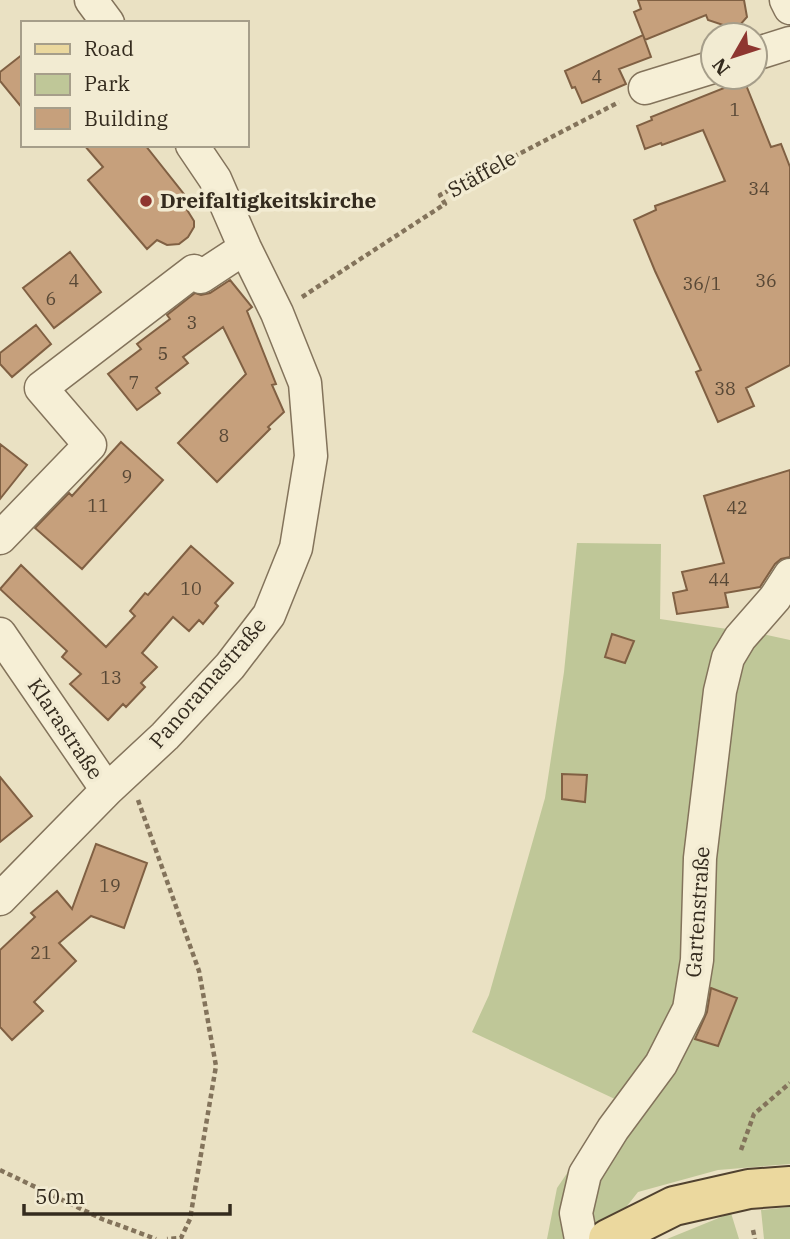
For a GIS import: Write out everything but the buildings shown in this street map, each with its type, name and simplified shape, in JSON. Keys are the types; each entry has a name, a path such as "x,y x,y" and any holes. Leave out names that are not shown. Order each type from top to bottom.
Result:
{"main road":[{"path":"608,1239 674,1206 749,1189 790,1186"}],"street":[{"path":"91,0 107,21"},
{"path":"786,0 790,8"},
{"path":"769,50 790,43"},
{"path":"645,88 699,71"},
{"name":"Panoramastraße","path":"0,899 165,736 230,666 269,615 296,548 311,456 305,383 277,313 215,179 193,147"},
{"path":"0,538 90,445 41,388 194,271 201,277 245,248"},
{"name":"Gartenstraße","path":"580,1239 576,1213 585,1174 613,1129 661,1064 690,1009 697,960 700,858 720,691 728,658 740,638 775,598 790,575"},
{"name":"Klarastraße","path":"0,634 117,781"}],"path":[{"name":"Stäffele","path":"277,313 445,204 440,195 645,88"},
{"path":"117,781 199,971 216,1066 190,1219 181,1238 167,1239"},
{"path":"741,1150 754,1114 790,1083"},
{"path":"0,1170 102,1219 156,1239"},
{"path":"753,1230 755,1239"}],"green space":[{"path":"577,543 661,544 660,619 790,640 790,1164 718,1170 638,1192 609,1229 574,1239 547,1239 557,1188 617,1100 472,1032 489,995 545,798 564,672"},
{"path":"790,1207 790,1239 764,1239 761,1210"},
{"path":"731,1213 739,1239 667,1239"}],"place":[{"name":"Dreifaltigkeitskirche","path":"146,201"}]}
